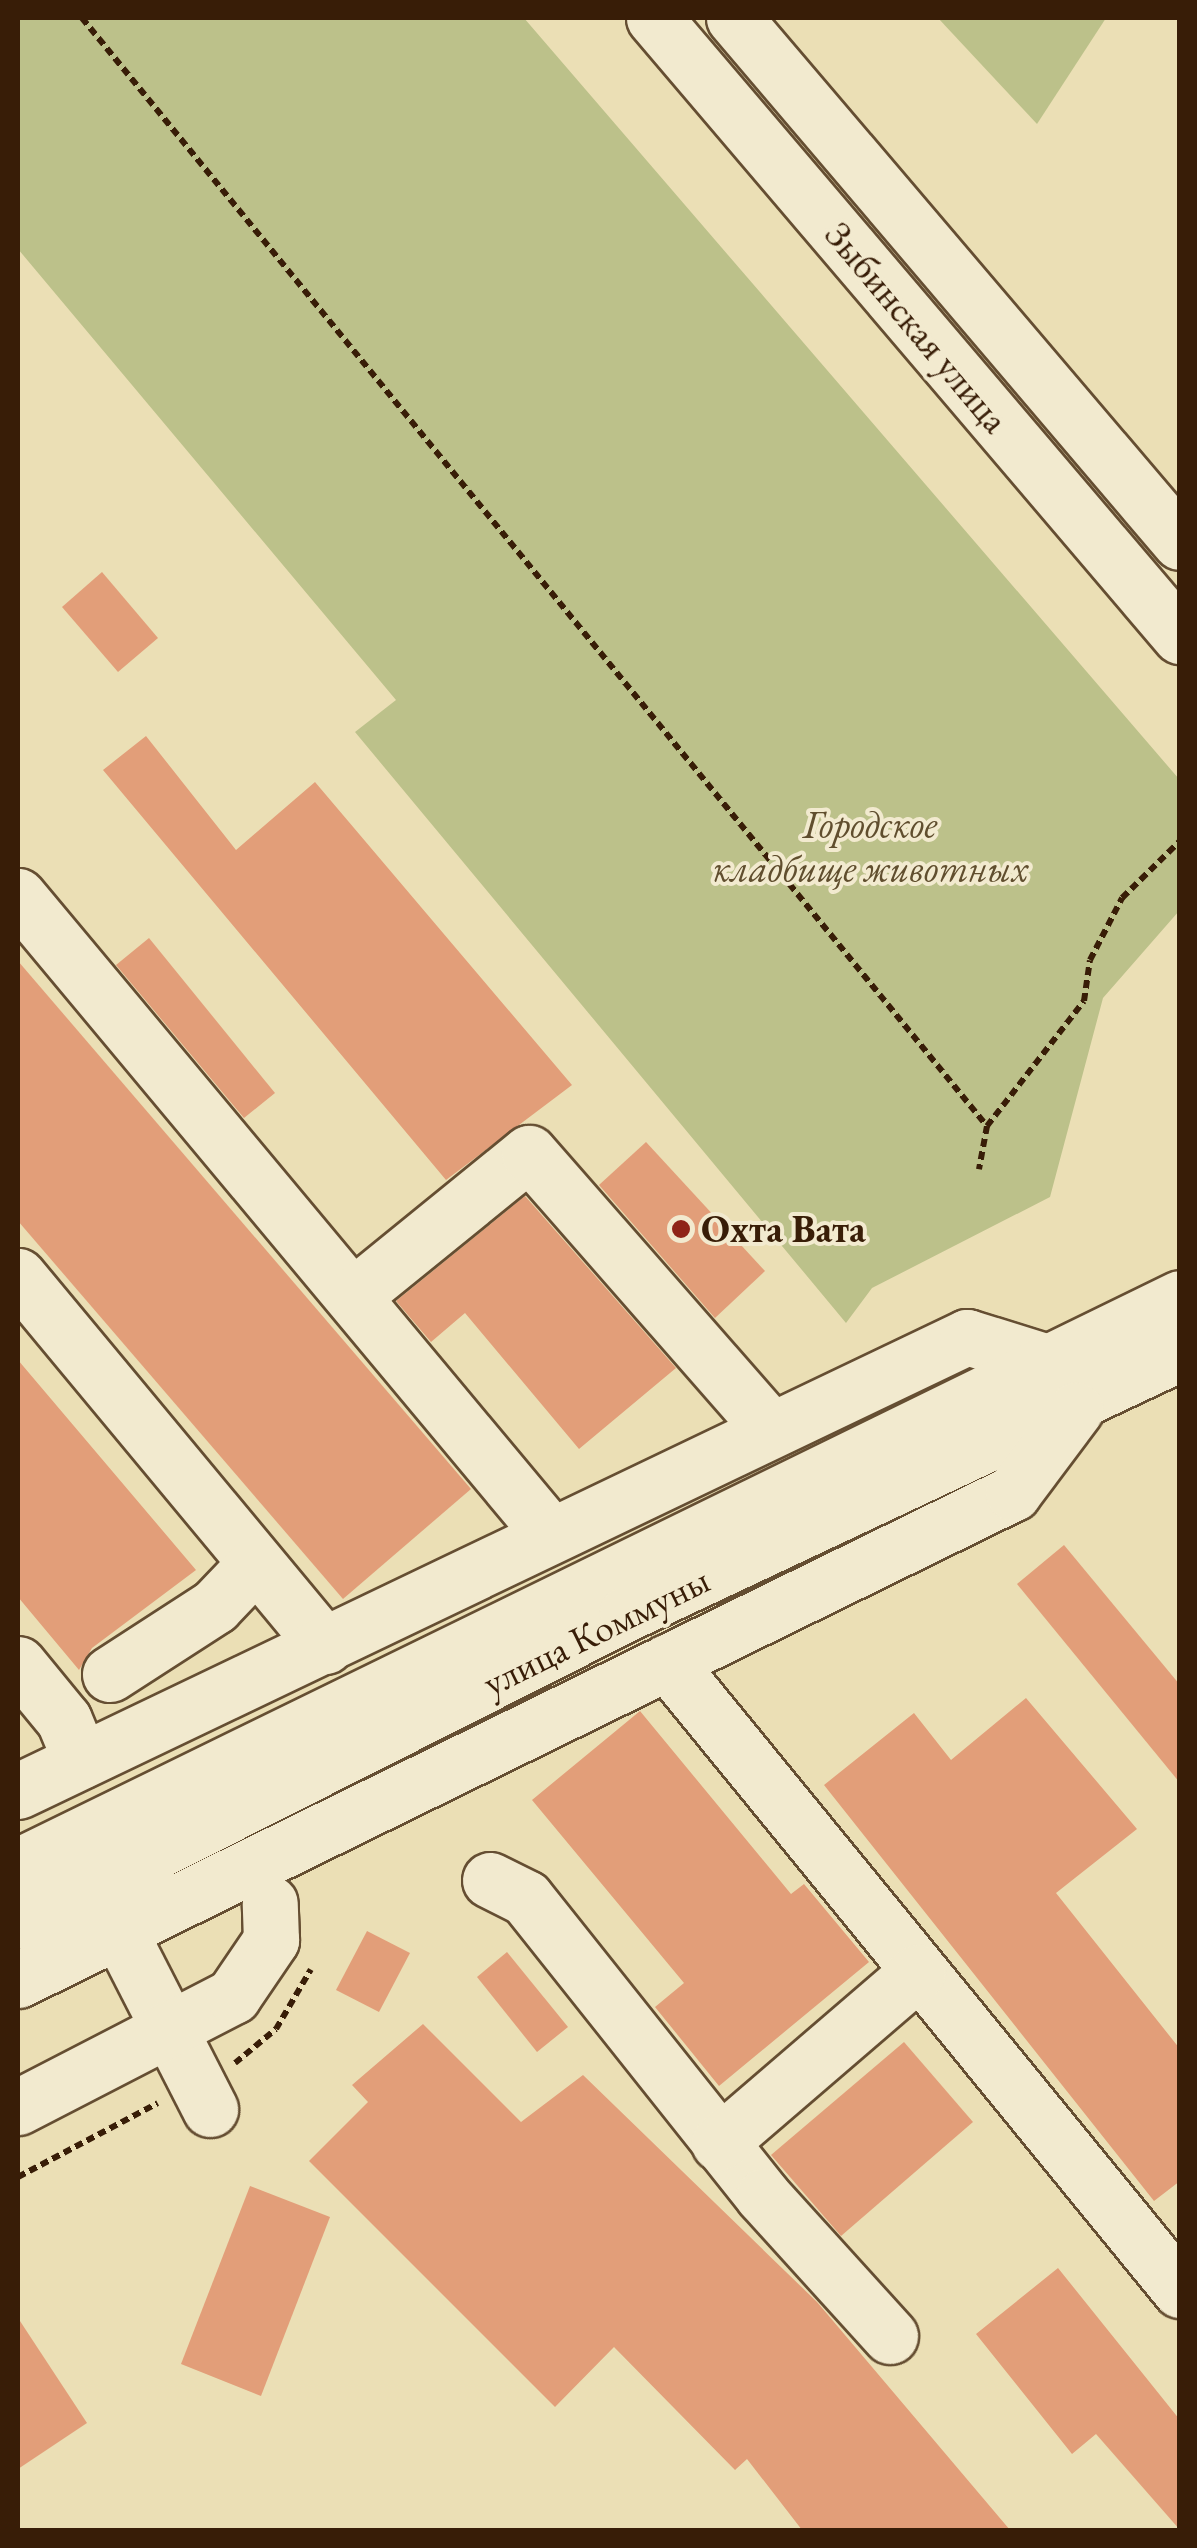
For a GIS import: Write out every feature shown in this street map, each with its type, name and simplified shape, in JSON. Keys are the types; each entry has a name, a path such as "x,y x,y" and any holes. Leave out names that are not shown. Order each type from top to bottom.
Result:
{"street":[{"name":"Зыбинская улица","path":"654,18 1180,636"},
{"name":"Зыбинская улица","path":"734,18 1180,542"},
{"path":"18,896 551,1535"},
{"path":"354,1295 529,1154 770,1429"},
{"path":"18,1276 325,1646"},
{"name":"улица Коммуны","path":"18,1921 1066,1386 1180,1298"},
{"path":"18,1791 967,1337 1066,1386 1012,1493 18,1980"},
{"name":"улица Коммуны","path":"18,1866 1066,1386 1180,1353"},
{"path":"110,1674 215,1606 256,1564"},
{"path":"668,1662 1180,2290"},
{"path":"18,1664 64,1720 81,1761"},
{"path":"490,1880 526,1898 720,2143 890,2336"},
{"path":"18,2107 233,1996 256,1968 271,1940 270,1903"},
{"path":"119,1931 210,2110"},
{"path":"720,2143 918,1972"}],"path":[{"path":"82,18 987,1126"},
{"path":"979,1169 987,1126 1084,1001 1090,960 1122,898 1180,841"}],"green space":[{"name":"Городское кладбище животных","path":"18,18 524,18 1179,779 1179,911 1103,998 1050,1197 872,1288 846,1323 355,732 396,700 18,249"},
{"path":"938,18 1106,18 1037,124"}],"building":[{"path":"102,572 158,638 118,672 62,607"},
{"path":"146,736 236,850 315,782 572,1085 446,1180 103,770"},
{"path":"149,938 275,1093 244,1118 116,965"},
{"path":"18,961 471,1489 343,1599 18,1221"},
{"name":"Охта Вата","path":"646,1142 765,1271 715,1318 599,1185"},
{"path":"525,1196 676,1368 579,1449 465,1313 431,1342 396,1301"},
{"path":"18,1360 196,1570 92,1648 79,1670 18,1597"},
{"path":"1064,1545 1180,1685 1180,1783 1017,1584"},
{"path":"1026,1698 1137,1829 1056,1893 1180,2049 1180,2181 1154,2201 824,1785 914,1713 951,1760"},
{"path":"640,1711 791,1894 804,1884 869,1962 719,2086 655,2007 684,1983 532,1800"},
{"path":"367,1931 410,1953 379,2012 336,1990"},
{"path":"507,1952 568,2027 537,2052 477,1977"},
{"path":"423,2024 521,2122 583,2075 817,2302 1010,2530 802,2530 747,2459 735,2470 614,2347 555,2407 309,2161 368,2102 352,2085"},
{"path":"904,2042 973,2122 841,2236 771,2155"},
{"path":"250,2186 330,2217 261,2396 181,2364"},
{"path":"1058,2268 1180,2420 1180,2530 1096,2434 1072,2454 976,2334"},
{"path":"18,2318 87,2423 18,2469"}],"place":[{"name":"Охта Вата","path":"681,1229"}]}
